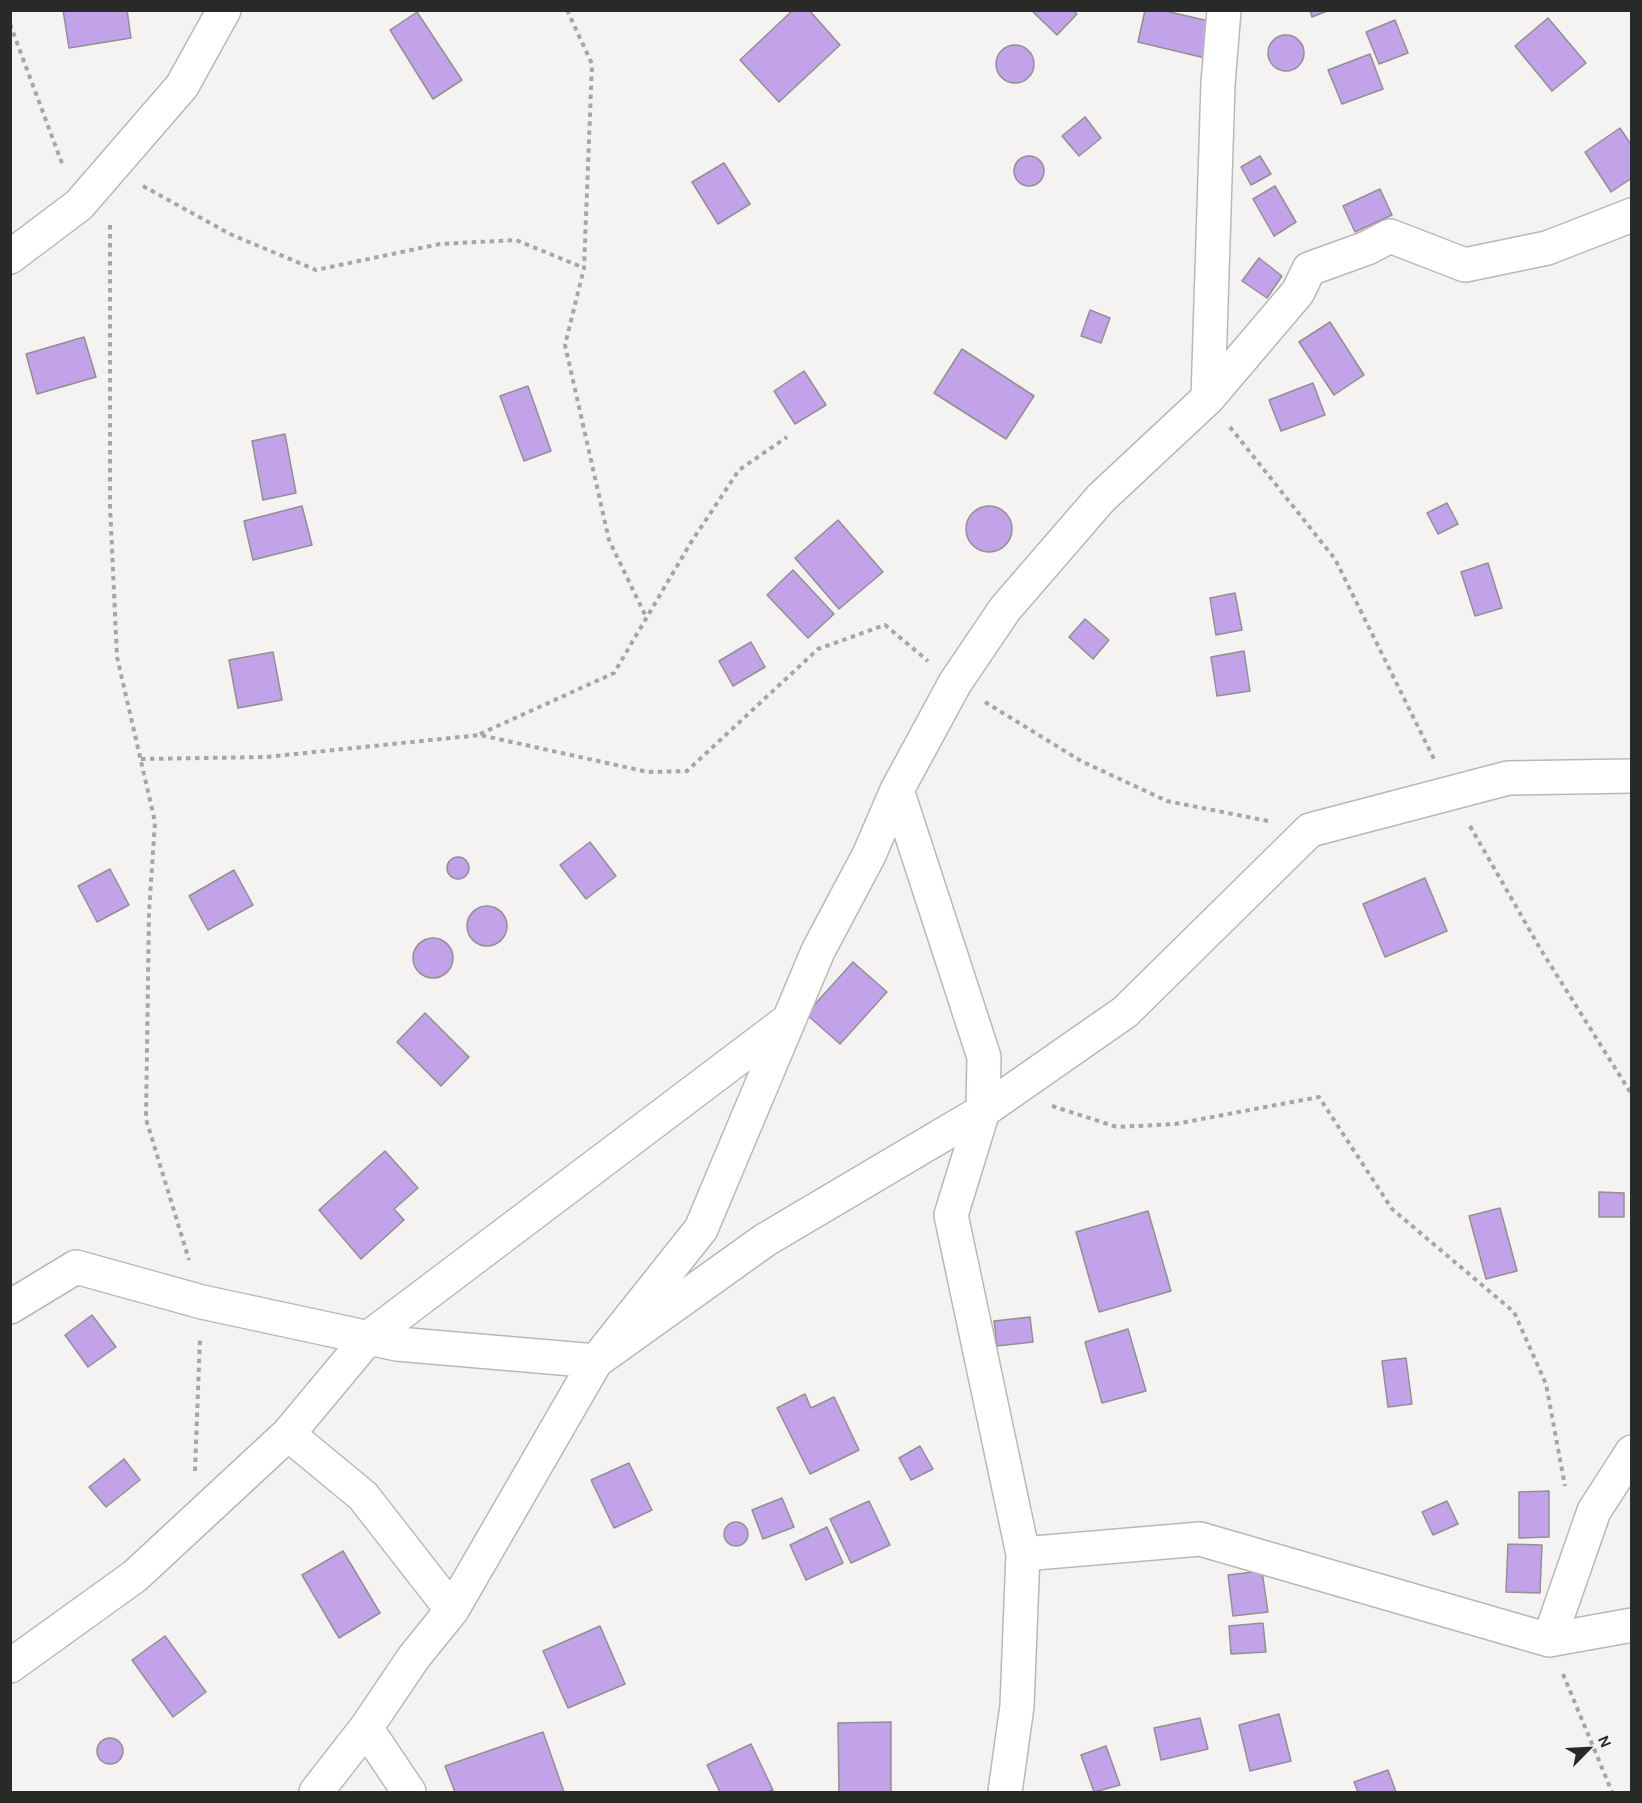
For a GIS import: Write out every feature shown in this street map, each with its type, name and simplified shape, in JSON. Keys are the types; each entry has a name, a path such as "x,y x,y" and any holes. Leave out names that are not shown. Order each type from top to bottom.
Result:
{"street":[{"path":"10,257 79,205 182,86 224,10"},
{"path":"1208,398 1218,84 1224,10"},
{"path":"316,1792 366,1728 414,1657 452,1610 596,1361 701,1229 818,951 869,855 897,790 955,683 1005,609 1101,498 1208,398 1298,292 1309,268 1368,248 1390,236 1465,266 1547,248 1632,215"},
{"path":"10,1307 76,1267 202,1302 397,1344 596,1361 765,1240 996,1101 1125,1012 1310,830 1508,778 1632,776"},
{"path":"897,790 996,1101 951,1215 1023,1554 1017,1706 1005,1792"},
{"path":"10,1665 135,1576 288,1434 368,1338 787,1022"},
{"path":"288,1434 363,1496 452,1610"},
{"path":"1549,1640 1594,1510 1632,1452"},
{"path":"1023,1554 1200,1539 1549,1640 1632,1625"},
{"path":"366,1728 409,1792"}],"path":[{"path":"567,10 592,64 584,268 565,345 609,540 647,619"},
{"path":"10,24 79,205"},
{"path":"193,1522 202,1302 146,1119 149,912 155,822 117,657 110,506 110,168 230,234 316,270 440,244 516,240 584,268"},
{"path":"1208,398 1335,559 1451,793 1541,950 1632,1095"},
{"path":"480,735 614,674 690,544 739,470 787,437"},
{"path":"141,759 266,756 480,735 648,772 687,771 818,649 885,625 955,683 1081,761 1167,801 1310,830"},
{"path":"996,1101 1117,1127 1175,1124 1319,1097 1392,1209 1514,1312 1545,1384 1568,1497"},
{"path":"1549,1640 1612,1792"}],"building":[{"path":"63,10 127,10 131,38 69,48"},
{"path":"793,10 809,10 840,45 779,102 740,60"},
{"path":"1031,10 1073,10 1077,14 1057,35"},
{"path":"1145,10 1161,10 1213,22 1205,58 1138,42"},
{"path":"1310,10 1330,10 1312,17"},
{"path":"417,12 462,80 433,99 390,30"},
{"path":"1548,18 1586,63 1552,91 1515,46"},
{"path":"1395,20 1408,53 1379,64 1366,32"},
{"path":"1286,35 1299,40 1304,53 1299,66 1286,71 1273,66 1268,53 1273,40"},
{"path":"1015,45 1022,46 1028,51 1033,57 1033,71 1028,77 1022,82 1015,83 1008,82 1002,77 997,71 996,64 997,57 1002,51 1008,46"},
{"path":"1370,54 1383,89 1342,104 1328,70"},
{"path":"1085,117 1101,138 1079,156 1062,136"},
{"path":"1620,128 1632,146 1632,178 1611,192 1585,152"},
{"path":"1029,156 1040,160 1044,171 1040,182 1029,186 1018,182 1014,171 1018,160"},
{"path":"1260,156 1271,174 1251,185 1241,167"},
{"path":"724,163 750,204 718,224 692,182"},
{"path":"1275,186 1296,222 1274,236 1253,199"},
{"path":"1380,189 1392,215 1355,232 1343,206"},
{"path":"1259,258 1282,276 1267,298 1242,281"},
{"path":"1090,310 1110,318 1101,343 1081,336"},
{"path":"1330,322 1364,375 1334,395 1299,342"},
{"path":"84,337 96,377 37,394 26,354"},
{"path":"962,349 1034,396 1006,439 934,393"},
{"path":"804,371 826,405 795,424 774,391"},
{"path":"1313,383 1325,415 1281,431 1269,400"},
{"path":"528,386 551,451 524,461 500,396"},
{"path":"285,434 296,493 263,500 252,441"},
{"path":"1447,503 1458,524 1438,534 1427,513"},
{"path":"302,506 312,545 253,560 244,521"},
{"path":"989,506 1005,513 1012,529 1005,545 989,552 973,545 966,529 973,513"},
{"path":"838,520 883,572 839,609 795,558"},
{"path":"1488,563 1502,608 1475,616 1461,572"},
{"path":"793,570 834,614 808,638 767,595"},
{"path":"1235,593 1242,630 1216,635 1210,598"},
{"path":"1085,619 1109,640 1093,659 1069,637"},
{"path":"751,642 765,667 733,686 719,661"},
{"path":"1244,651 1250,691 1217,696 1211,657"},
{"path":"273,652 282,700 238,708 229,660"},
{"path":"590,842 616,876 586,899 560,865"},
{"path":"454,857 462,857 469,864 469,872 462,879 454,879 447,872 447,864"},
{"path":"110,869 129,905 97,922 78,886"},
{"path":"234,870 253,905 208,930 189,896"},
{"path":"1425,878 1447,931 1385,957 1363,904"},
{"path":"487,906 495,907 501,912 506,918 506,934 501,940 495,945 487,946 479,945 473,940 468,934 467,926 468,918 473,912 479,907"},
{"path":"433,938 447,944 453,958 447,972 433,978 419,972 413,958 419,944"},
{"path":"853,962 887,992 840,1044 806,1014"},
{"path":"425,1013 469,1057 441,1086 397,1042"},
{"path":"385,1151 418,1188 394,1209 404,1220 361,1259 319,1210"},
{"path":"1599,1192 1624,1193 1624,1217 1599,1217"},
{"path":"1500,1208 1517,1271 1486,1279 1469,1216"},
{"path":"1148,1211 1171,1291 1099,1312 1076,1232"},
{"path":"92,1315 116,1347 88,1367 65,1335"},
{"path":"1030,1317 1033,1342 997,1346 994,1321"},
{"path":"1128,1329 1146,1391 1102,1403 1085,1342"},
{"path":"1406,1358 1412,1404 1388,1407 1382,1361"},
{"path":"805,1394 811,1408 834,1397 859,1450 810,1474 777,1408"},
{"path":"920,1446 933,1469 911,1480 899,1458"},
{"path":"124,1459 140,1480 106,1507 89,1487"},
{"path":"629,1463 652,1510 614,1528 591,1480"},
{"path":"1549,1491 1549,1537 1519,1538 1519,1492"},
{"path":"782,1498 794,1527 763,1539 752,1510"},
{"path":"869,1501 890,1545 851,1563 830,1519"},
{"path":"1447,1501 1458,1524 1433,1535 1422,1512"},
{"path":"736,1522 744,1526 748,1534 744,1542 736,1546 728,1542 724,1534 728,1526"},
{"path":"827,1527 843,1563 806,1580 790,1545"},
{"path":"1508,1544 1542,1545 1540,1593 1506,1592"},
{"path":"343,1551 380,1613 339,1638 302,1575"},
{"path":"1262,1571 1268,1612 1233,1616 1228,1575"},
{"path":"1263,1623 1266,1652 1231,1654 1229,1626"},
{"path":"600,1626 625,1684 568,1708 543,1651"},
{"path":"165,1636 206,1692 173,1717 132,1660"},
{"path":"1279,1714 1291,1761 1250,1771 1239,1725"},
{"path":"1200,1718 1208,1749 1161,1760 1154,1728"},
{"path":"891,1722 891,1792 839,1792 838,1723"},
{"path":"543,1732 564,1792 455,1792 445,1766"},
{"path":"110,1738 120,1741 123,1751 120,1761 110,1764 100,1761 97,1751 100,1741"},
{"path":"751,1744 773,1790 720,1792 707,1765"},
{"path":"1106,1746 1120,1785 1094,1792 1081,1755"},
{"path":"1388,1770 1396,1792 1358,1792 1354,1782"}]}
